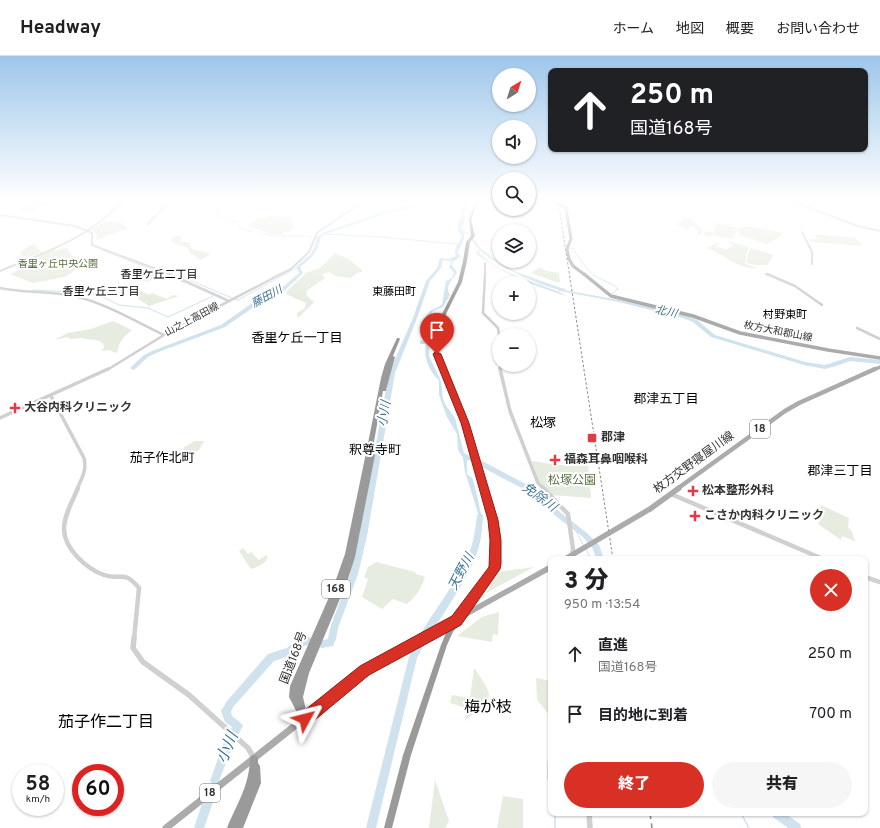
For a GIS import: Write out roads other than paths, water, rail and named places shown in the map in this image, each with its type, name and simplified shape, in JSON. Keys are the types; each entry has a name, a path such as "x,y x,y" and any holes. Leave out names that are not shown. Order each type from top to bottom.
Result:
{"highway":[{"path":"388,828 407,755 450,630 491,576 496,564 496,540 493,520 460,410 440,365 436,342 444,314 460,282 468,240 473,236"},
{"name":"国道168号","path":"305,719 294,697 294,686 336,588 348,554 385,368 399,339"},
{"path":"231,828 251,784 254,759"},
{"path":"239,828 257,783 257,768 254,759"}],"main road":[{"name":"枚方大和郡山線","path":"571,236 567,249 571,263 611,296 693,316 740,333 828,350 880,358"},
{"name":"枚方交野寝屋川線","path":"570,556 650,509 785,411 804,400 880,367"},
{"name":"18","path":"166,828 364,671 548,569"}],"street":[{"path":"0,272 53,249 78,236"},
{"path":"92,236 92,245 186,281 229,301"},
{"name":"山之上高田線","path":"0,418 105,371 164,335 295,266 310,252 316,236"},
{"path":"804,236 812,252 812,264"},
{"path":"485,263 483,313 498,328"},
{"path":"766,274 795,286 822,305"},
{"path":"0,288 22,292 62,294 81,298 98,304 164,335"},
{"path":"857,328 880,339"},
{"path":"500,372 510,411 538,483 568,514 573,549 572,556"},
{"path":"51,396 84,458 86,466 65,525 65,537 76,554 86,564 104,575 120,575 131,579 139,588 133,648 143,662 189,695 230,731 248,748 254,759"},
{"path":"671,494 816,556"},
{"path":"868,578 880,582"},
{"path":"589,816 590,828"}],"water":[{"path":"461,236 464,236 458,254 461,256 453,262 452,265 457,272 448,289 450,295 443,307 433,311 426,320 430,335 429,356 441,381 445,404 455,418 464,453 488,466 467,460 467,474 473,481 482,523 476,523 479,516 465,472 463,458 458,450 457,434 447,417 439,395 439,380 432,372 426,359 426,344 420,344 420,341 425,339 427,334 423,328 423,320 430,311 442,305 446,281 452,278 454,273 449,267 452,260 447,260 456,256 455,249"},
{"path":"470,236 481,249 492,258 492,259 480,250 478,252 492,264 476,253 479,249"},
{"path":"498,268 516,276 507,273"},
{"path":"507,268 527,276 522,276"},
{"path":"536,279 567,290 559,289 548,287 536,282"},
{"path":"536,284 567,296 536,286"}],"waterway":[{"path":"306,236 312,237"},
{"name":"藤田川","path":"133,368 146,356 223,326 253,305 280,292 301,273 298,267 312,256 320,236"},
{"path":"362,236 458,244"},
{"path":"569,248 573,248 592,274 618,289 612,294"},
{"path":"102,250 183,282"},
{"name":"小川","path":"332,639 334,628 354,574 363,536 392,373 415,318 428,281 439,268 441,259 450,260 453,258"},
{"path":"235,299 238,300 298,267"},
{"path":"187,281 192,281 232,298"},
{"path":"33,290 90,293 103,297 119,305 148,308 168,317 213,296"},
{"name":"北川","path":"560,290 619,301 685,317 695,321 713,336 804,363 825,367 850,359 880,362"},
{"name":"免除川","path":"480,463 533,491 559,515 585,535 596,547 599,556"},
{"name":"天野川","path":"371,828 413,657 432,622 464,572 478,536 480,516"},
{"path":"573,526 584,546"},
{"path":"586,549 590,556"},
{"name":"小川","path":"215,781 229,742 238,726 228,719 226,711 230,704 271,657 289,652 299,643 308,641"},
{"name":"小川","path":"322,644 330,643"},
{"path":"548,762 548,779"},
{"name":"小川","path":"199,828 209,799"},
{"path":"555,816 555,828"},
{"path":"743,816 749,828"},
{"name":"免除川","path":"781,816 796,828"}],"railway":[{"path":"564,236 613,556"},
{"path":"650,816 652,828"}],"place":[{"name":"大谷内科クリニック","path":"15,408"},
{"name":"郡津","path":"592,438"},
{"name":"福森耳鼻咽喉科","path":"555,460"},
{"name":"松本整形外科","path":"693,491"},
{"name":"こさか内科クリニック","path":"695,516"}],"district":[{"name":"香里ケ丘二丁目","path":"159,275"},
{"name":"香里ケ丘三丁目","path":"101,292"},
{"name":"東藤田町","path":"394,292"},
{"name":"村野東町","path":"785,315"},
{"name":"香里ケ丘一丁目","path":"297,339"},
{"name":"郡津五丁目","path":"666,400"},
{"name":"松塚","path":"543,424"},
{"name":"釈尊寺町","path":"375,451"},
{"name":"茄子作北町","path":"162,459"},
{"name":"郡津三丁目","path":"840,472"},
{"name":"梅が枝","path":"488,708"},
{"name":"茄子作二丁目","path":"106,723"}],"park label":[{"name":"香里ヶ丘中央公園","path":"58,264"},
{"name":"松塚公園","path":"572,481"}]}
